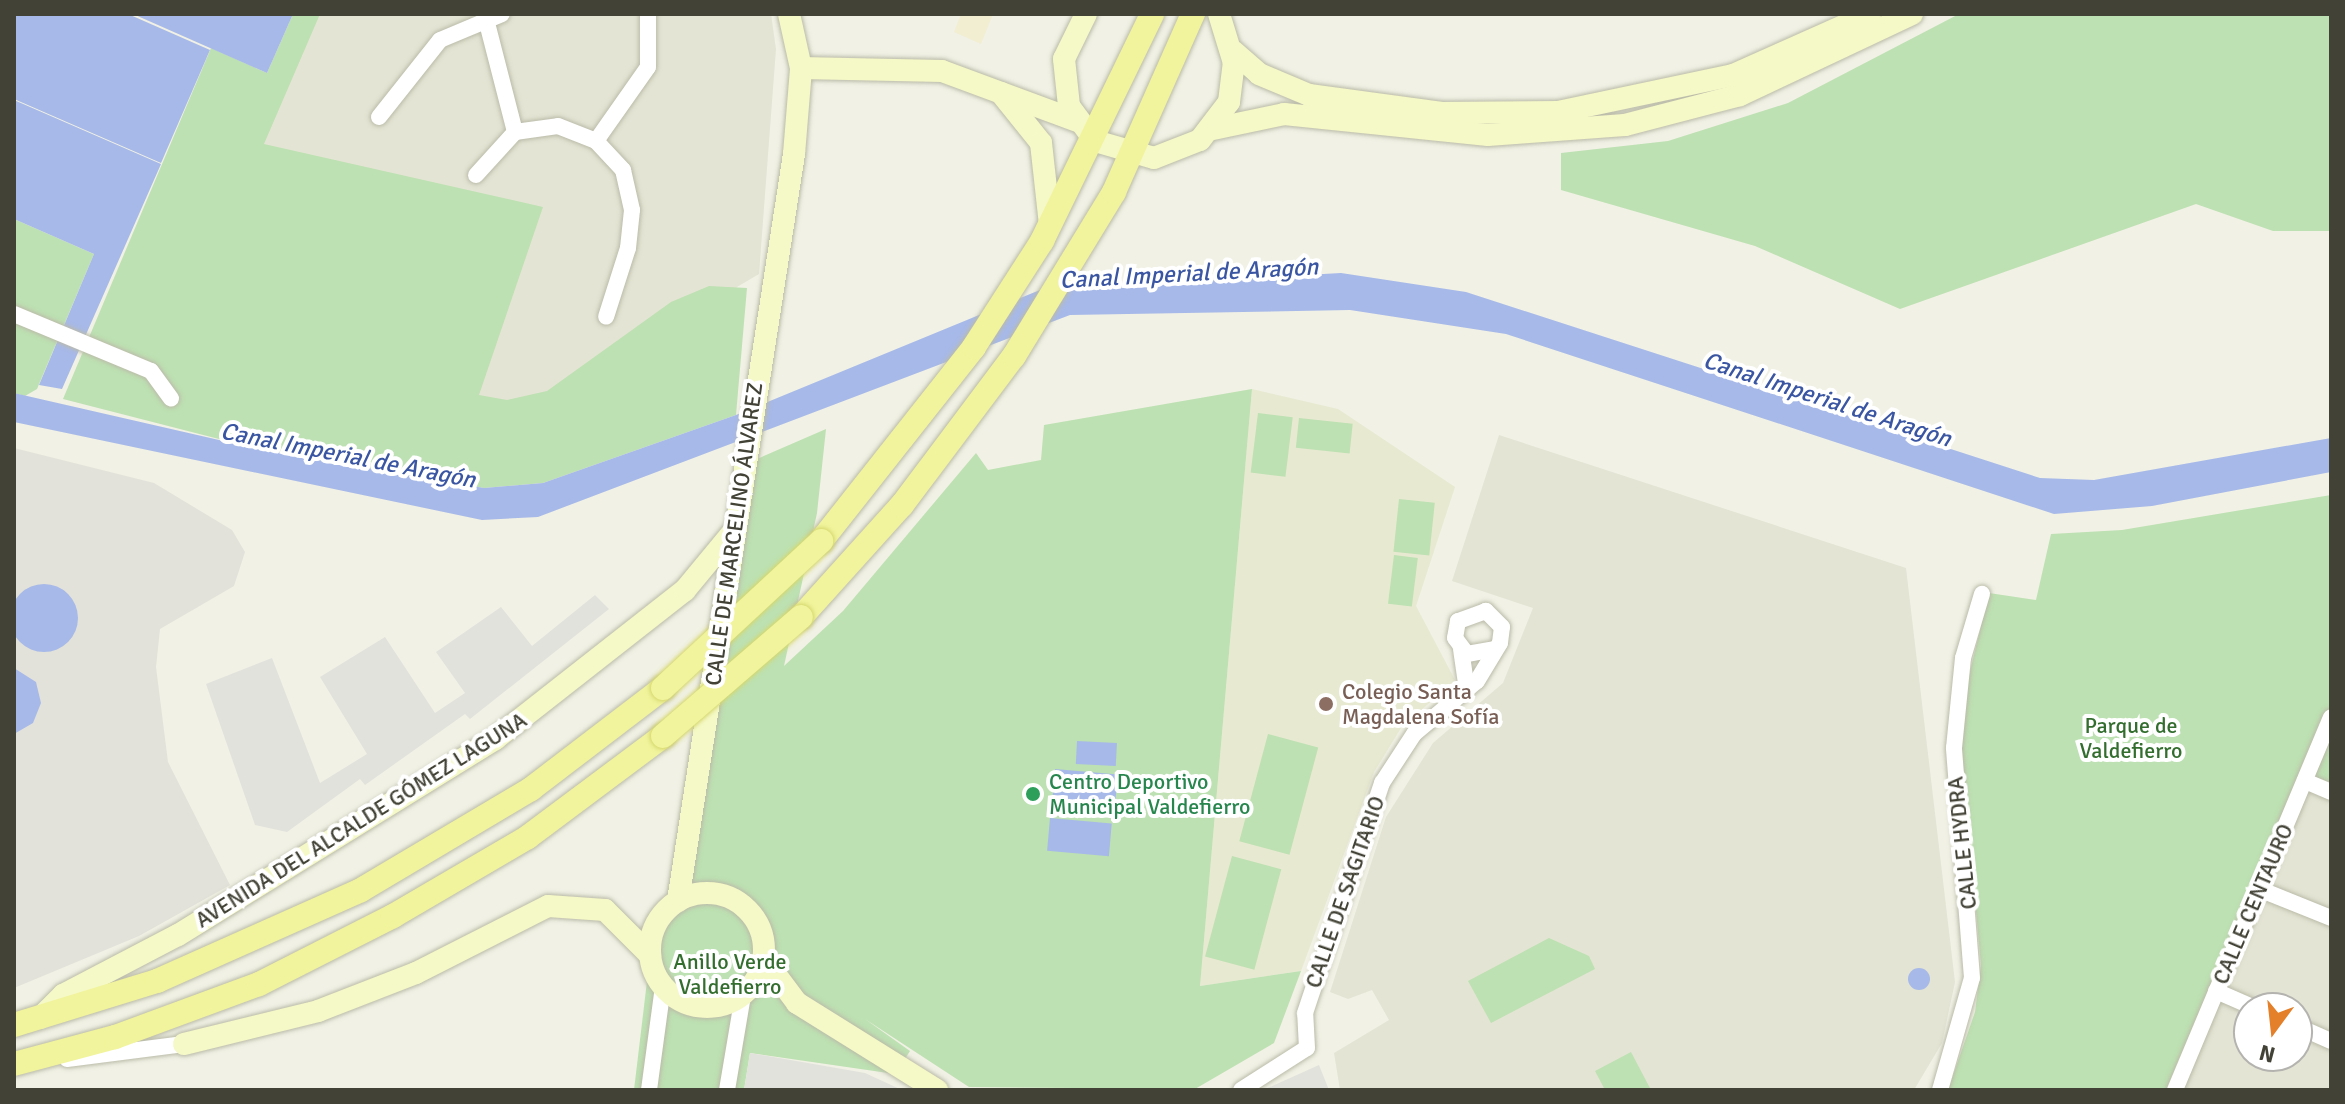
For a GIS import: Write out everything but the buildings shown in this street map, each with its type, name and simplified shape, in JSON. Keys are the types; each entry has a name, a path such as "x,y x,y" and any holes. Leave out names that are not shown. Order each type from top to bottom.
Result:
{"main road":[{"name":"AVENIDA DEL ALCALDE GÓMEZ LAGUNA","path":"14,1025 220,957 383,879 531,789 663,688 821,541 922,417 1046,233 1095,141 1152,14"},
{"path":"14,1065 115,1037 259,984 380,923 528,837 663,736 801,617 974,412 1083,249 1131,156 1193,14"}],"street":[{"path":"379,117 440,40 502,14"},
{"path":"596,141 648,67 648,14"},
{"path":"1086,14 1071,36 1063,71 1077,121 1095,141 1131,156 1170,156 1213,129 1284,114 1488,135 1625,125 1740,95 1912,14"},
{"path":"1193,14 1259,74 1309,95 1514,114 1688,89 1770,62 1870,14"},
{"path":"1213,129 1229,102 1231,48 1219,14"},
{"path":"486,20 515,132"},
{"name":"CALLE DE MARCELINO ÁLVAREZ","path":"780,208 794,154 801,68 790,24"},
{"name":"CALLE DE MARCELINO ÁLVAREZ","path":"678,901 681,860 704,753 738,483 780,208 790,24"},
{"path":"801,68 927,69 1077,121"},
{"path":"1001,93 1041,143 1046,233"},
{"path":"476,175 515,132 558,126 596,141 623,170 632,210 606,317"},
{"path":"14,314 151,371 171,399"},
{"name":"AVENIDA DEL ALCALDE GÓMEZ LAGUNA","path":"40,1018 63,995 178,935 495,739 685,590 733,531"},
{"name":"CALLE HYDRA","path":"1940,1090 1972,978 1954,748 1963,658 1982,594"},
{"path":"1461,649 1474,657 1496,649 1502,627 1479,610 1458,621 1461,649 1467,690"},
{"name":"CALLE DE SAGITARIO","path":"1241,1090 1307,1048 1305,1013 1372,805 1414,734 1467,690 1496,649"},
{"name":"CALLE CENTAURO","path":"2175,1090 2331,717"},
{"path":"2305,781 2331,792"},
{"path":"681,860 701,893"},
{"path":"2259,889 2331,918"},
{"path":"650,955 656,925 678,901 701,893 725,896 752,914 764,959 797,1003"},
{"path":"14,1065 184,1044 318,1011 416,973 548,906 605,910 650,955 663,987 649,1090"},
{"path":"727,1090 745,993 764,959"},
{"path":"663,987 697,1007 745,993 797,1003 937,1090"},
{"path":"2216,991 2233,998"}],"shaded area":[{"path":"303,14 771,14 776,49 759,274 539,404 284,388 169,333"},
{"path":"961,14 993,14 981,44 954,32"},
{"name":"Colegio Santa Magdalena Sofía","path":"1252,389 1338,409 1455,487 1416,606 1455,680 1401,728 1374,772 1301,971 1200,986"},
{"path":"1499,435 1906,568 1955,982 1942,1043 1914,1090 1340,1090 1334,1053 1389,1020 1372,990 1348,999 1330,992 1386,817 1433,743 1503,683 1533,608 1452,581"},
{"path":"14,448 154,483 232,530 245,552 234,586 160,629 156,667 168,762 230,885 139,936 14,988"},
{"path":"595,595 609,609 470,719 465,714 365,785 360,779 287,832 255,825 206,684 272,658 320,783 367,754 320,677 385,637 435,713 465,693 436,652 501,607 532,646"},
{"path":"2305,781 2331,792 2331,1090 2176,1090"},
{"path":"750,1053 865,1073 902,1090 744,1090"},
{"path":"1319,1065 1329,1090 1263,1090"}],"green space":[{"path":"293,14 320,14 264,144 543,207 479,395 507,400 547,391 671,302 709,286 747,288 736,415 543,483 484,488 254,448 63,399 211,48 267,73"},
{"path":"1959,14 2331,14 2331,231 2273,231 2196,204 1900,309 1755,246 1561,190 1561,153 1668,141 1788,103"},
{"path":"14,219 94,254 37,389 25,396 14,393"},
{"name":"Centro Deportivo Municipal Valdefierro","path":"1252,389 1200,986 1301,971 1274,1043 1195,1089 969,1087 865,1019 910,1051 895,1074 750,1053 744,1090 634,1090 653,931 678,900 741,466 826,429 817,513 784,666 843,611 976,453 988,470 1041,460 1044,425"},
{"path":"1258,413 1293,417 1285,477 1251,473"},
{"path":"1299,418 1353,424 1350,453 1296,448"},
{"name":"Parque de Valdefierro","path":"2331,495 2331,786 2300,772 2166,1090 1948,1090 1975,1012 1981,965 1961,749 1965,692 1989,593 2036,600 2051,534 2122,530"},
{"path":"1399,499 1435,503 1429,555 1393,552"},
{"path":"1394,555 1418,558 1412,607 1388,604"},
{"path":"1268,734 1318,747 1289,855 1239,841"},
{"path":"1232,856 1281,869 1254,970 1205,956"},
{"path":"1549,938 1589,956 1595,969 1491,1023 1468,981"},
{"path":"1631,1052 1651,1090 1605,1090 1595,1071"}],"water":[{"path":"14,14 128,14 210,50 161,163 14,99"},
{"path":"133,14 293,14 267,73"},
{"path":"14,100 161,164 62,389 39,385 94,254 14,219"},
{"name":"Canal Imperial de Aragón","path":"1341,273 1466,292 2040,478 2094,480 2331,438 2331,472 2152,506 2054,514 1506,334 1350,310 1070,315 538,517 482,520 14,422 14,393 254,448 484,488 543,483 736,415 1040,290"},
{"path":"51,584 72,599 78,618 76,631 68,642 51,652 37,652 20,642 12,631 10,611 20,594 31,586"},
{"path":"14,668 36,682 41,703 33,723 14,734"},
{"path":"1077,741 1117,743 1116,766 1076,764"},
{"path":"1055,769 1118,774 1115,809 1052,804"},
{"path":"1050,818 1112,823 1109,856 1047,851"},
{"path":"1915,968 1923,968 1930,979 1923,990 1915,990 1908,983 1908,975"}],"place":[{"name":"Colegio Santa Magdalena Sofía","path":"1326,704"},
{"name":"Centro Deportivo Municipal Valdefierro","path":"1033,794"}],"park label":[{"name":"Anillo Verde Valdefierro","path":"730,974"}]}
